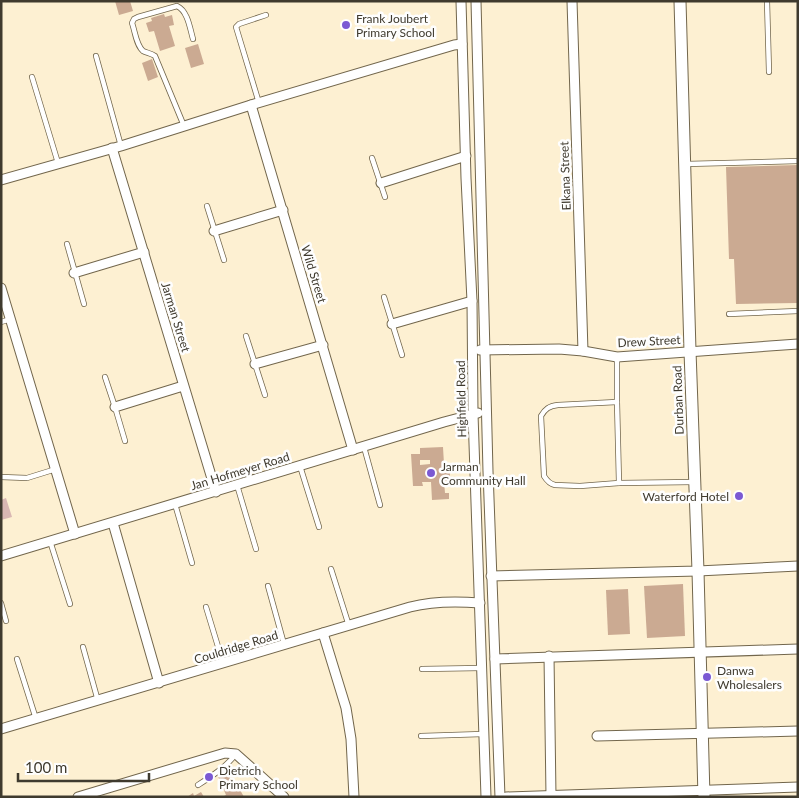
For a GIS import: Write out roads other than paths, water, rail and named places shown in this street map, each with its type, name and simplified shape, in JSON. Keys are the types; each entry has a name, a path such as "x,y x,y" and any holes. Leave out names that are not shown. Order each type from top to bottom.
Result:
{"street":[{"name":"Highfield Road","path":"461,1 472,302 473,414 486,797"},
{"name":"Highfield Road","path":"476,1 484,350 500,797"},
{"name":"Elkana Street","path":"572,1 583,351"},
{"name":"Durban Road","path":"680,1 704,794"},
{"path":"1,180 462,44"},
{"name":"Wild Street","path":"255,104 282,210 353,450"},
{"name":"Jarman Street","path":"117,147 144,252 216,492"},
{"path":"381,183 466,156"},
{"path":"214,231 282,210"},
{"path":"74,273 144,252"},
{"path":"1,288 76,534"},
{"path":"392,324 472,302"},
{"name":"Drew Street","path":"472,351 543,349 583,351 617,357 798,344"},
{"path":"255,364 323,345"},
{"path":"115,407 184,386"},
{"name":"Jan Hofmeyer Road","path":"1,556 486,411"},
{"path":"113,523 159,683"},
{"path":"491,576 698,571 798,566"},
{"name":"Couldridge Road","path":"1,730 420,605 444,602 480,603"},
{"path":"323,633 346,708 351,739 354,797"},
{"path":"495,659 798,649"},
{"path":"549,656 551,796"},
{"path":"597,736 798,731"},
{"path":"78,797 220,754 231,753 236,754 284,797"},
{"path":"506,797 704,794 798,787"}],"lane":[{"path":"767,1 769,72"},
{"path":"184,126 154,56 142,50 138,45 132,23 138,17 177,6 184,12 193,39"},
{"path":"255,104 236,27 239,24 266,15"},
{"path":"96,56 117,147"},
{"path":"32,77 58,163"},
{"path":"372,158 385,197"},
{"path":"684,164 798,161"},
{"path":"207,206 224,260"},
{"path":"66,244 84,304"},
{"path":"384,297 402,355"},
{"path":"729,314 798,311"},
{"path":"1,322 11,319"},
{"path":"246,336 265,395"},
{"path":"617,357 616,402 619,483"},
{"path":"105,377 125,441"},
{"path":"616,402 558,405 546,408 541,416 544,476 549,483 580,486 619,483 695,482"},
{"path":"364,447 380,505"},
{"path":"300,466 319,527"},
{"path":"1,478 28,478 56,469"},
{"path":"237,485 256,549"},
{"path":"175,504 192,563"},
{"path":"50,541 70,604"},
{"path":"331,569 349,626"},
{"path":"268,586 284,645"},
{"path":"1,603 6,621"},
{"path":"206,607 223,664"},
{"path":"83,647 98,701"},
{"path":"17,659 36,719"},
{"path":"422,669 481,668"},
{"path":"420,736 483,734"},
{"path":"198,785 228,764 236,754"}],"place":[{"name":"Frank Joubert Primary School","path":"346,25"},
{"name":"Jarman Community Hall","path":"431,473"},
{"name":"Waterford Hotel","path":"739,496"},
{"name":"Danwa Wholesalers","path":"707,677"},
{"name":"Dietrich Primary School","path":"209,777"}]}
